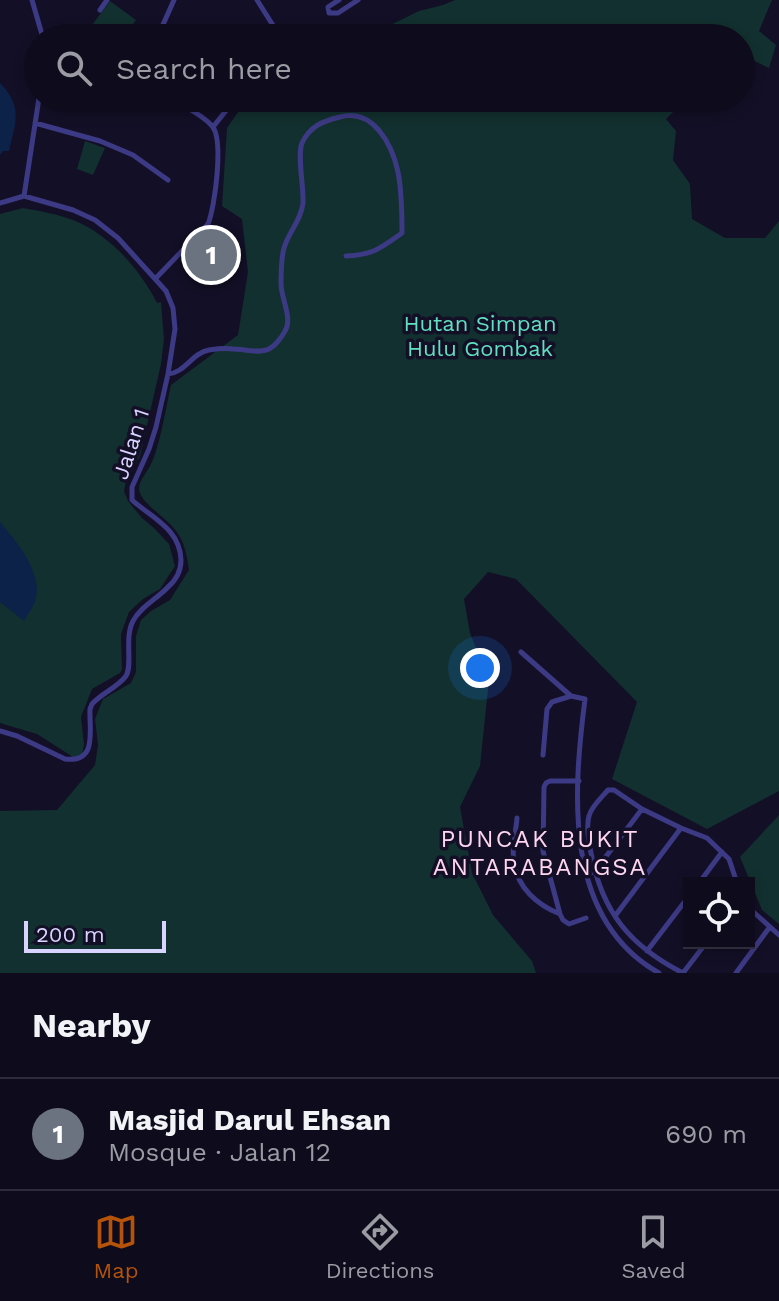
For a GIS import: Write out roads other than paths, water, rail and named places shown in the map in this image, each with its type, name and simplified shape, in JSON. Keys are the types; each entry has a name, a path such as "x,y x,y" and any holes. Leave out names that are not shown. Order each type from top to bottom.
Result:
{"street":[{"path":"32,0 39,24"},
{"path":"100,10 107,0"},
{"path":"163,24 174,0"},
{"path":"257,0 272,24"},
{"path":"339,0 328,7 332,14 358,0"},
{"path":"0,203 24,196 37,112"},
{"path":"155,279 200,234 211,215 219,141 213,127 191,112"},
{"path":"213,127 225,112"},
{"path":"168,374 175,374 205,351 230,348 265,351 284,333 288,323 281,289 282,257 284,246 301,215 300,147 315,125 357,115 376,125 398,168 402,233 364,256 346,256"},
{"path":"35,123 122,150 168,180"},
{"name":"Jalan 1","path":"0,731 65,759 83,757 90,745 92,704 120,682 129,670 129,632 133,620 169,586 181,565 179,544 159,520 132,500 132,487 156,427 168,374 175,329 173,308 166,291 118,238 95,220 73,210 24,196"},
{"path":"521,652 571,696 585,699 578,827 587,875 599,912 612,933 640,961 659,973"},
{"path":"543,755 547,709 552,702 571,696"},
{"path":"579,781 546,783 543,851 563,920 569,924 586,918"},
{"path":"701,949 683,973 647,951 630,935 605,900 595,871 590,843 590,813 610,789 642,809 707,838 729,859 735,877"},
{"path":"587,875 595,871 642,809"},
{"path":"517,818 513,861 524,887 541,904 560,914"},
{"path":"615,916 681,828"},
{"path":"703,877 722,852"},
{"path":"647,951 683,904"},
{"path":"755,914 779,935"},
{"path":"736,973 769,928"}],"water":[{"path":"0,83 12,100 16,115 9,151 3,151 0,155"},
{"path":"0,522 26,556 35,577 35,600 24,621 0,602"}],"place":[{"name":"Masjid Darul Ehsan","path":"211,255"}],"district":[{"name":"PUNCAK BUKIT ANTARABANGSA","path":"540,853"}],"park label":[{"name":"Hutan Simpan Hulu Gombak","path":"480,336"}]}
